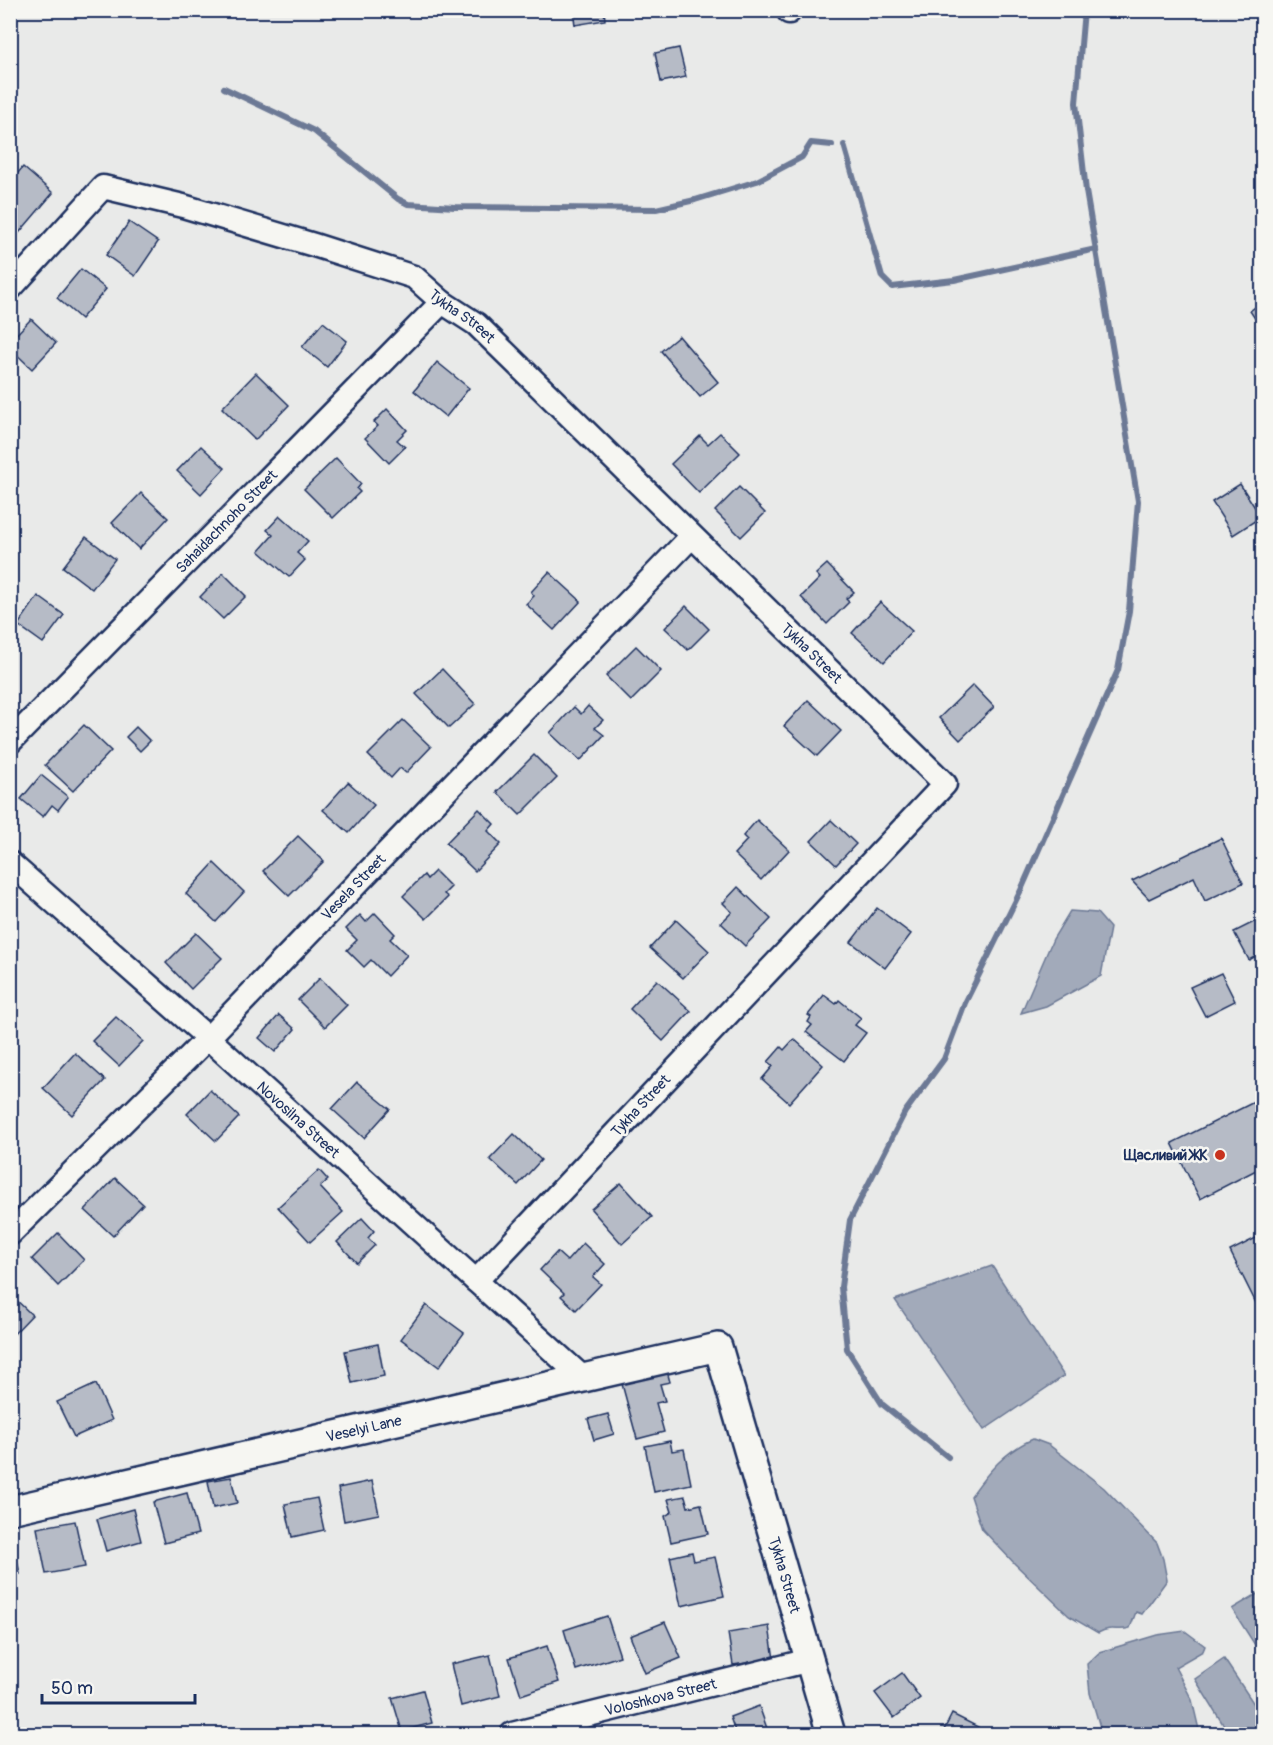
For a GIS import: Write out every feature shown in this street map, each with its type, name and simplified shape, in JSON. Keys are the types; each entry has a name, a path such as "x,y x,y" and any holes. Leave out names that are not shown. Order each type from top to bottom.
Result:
{"street":[{"name":"Tykha Street","path":"10,289 103,187 183,206 414,277 442,302 476,324 945,784 476,1281"},
{"name":"Sahaidachnoho Street","path":"10,742 442,302"},
{"name":"Vesela Street","path":"10,1234 208,1038 691,537"},
{"name":"Novosilna Street","path":"10,863 208,1038 582,1377"},
{"name":"Tykha Street","path":"718,1347 831,1734"},
{"name":"Veselyi Lane","path":"10,1510 718,1347"},
{"name":"Voloshkova Street","path":"512,1734 810,1660"}],"water":[{"path":"1070,911 1097,913 1110,928 1101,976 1046,1006 1021,1013 1053,939"},
{"path":"992,1266 1064,1376 984,1430 895,1300"},
{"path":"1033,1439 1049,1445 1104,1488 1157,1543 1167,1580 1142,1614 1136,1612 1130,1628 1107,1629 1098,1633 1069,1616 982,1529 971,1496 998,1463"},
{"path":"1262,1591 1262,1656 1232,1609"},
{"path":"1185,1631 1205,1646 1203,1651 1175,1667 1192,1700 1200,1734 1102,1734 1090,1693 1087,1664 1100,1652 1157,1635"},
{"path":"1224,1659 1262,1716 1262,1734 1229,1734 1195,1679"}],"building":[{"path":"573,10 604,10 605,20 575,25"},
{"path":"684,10 715,10 685,16"},
{"path":"679,48 686,77 661,82 655,53"},
{"path":"23,167 53,193 19,233 10,225 10,182"},
{"path":"129,222 158,242 135,276 106,255"},
{"path":"81,269 106,289 81,319 57,298"},
{"path":"1262,302 1262,329 1250,311"},
{"path":"31,319 56,343 32,369 10,348 10,341"},
{"path":"323,322 347,341 327,367 302,347"},
{"path":"679,336 718,382 700,397 661,351"},
{"path":"437,362 469,388 446,417 414,391"},
{"path":"256,373 289,405 255,440 222,408"},
{"path":"387,409 407,430 397,440 405,447 389,463 365,438 378,426 374,422"},
{"path":"720,433 740,453 699,493 671,464 700,436 708,444"},
{"path":"201,446 225,468 201,494 177,471"},
{"path":"336,458 361,484 357,489 360,492 333,518 304,489"},
{"path":"1240,484 1261,517 1233,535 1212,502"},
{"path":"739,487 765,513 741,537 715,511"},
{"path":"141,493 168,518 139,549 112,523"},
{"path":"280,516 308,541 297,553 305,560 289,577 259,551 273,535 267,530"},
{"path":"86,537 115,559 92,589 63,567"},
{"path":"827,564 854,592 846,599 849,602 827,624 801,597 820,578 816,574"},
{"path":"549,572 581,601 554,630 526,604 534,596 531,592"},
{"path":"223,573 246,596 223,619 200,597"},
{"path":"38,596 64,615 43,643 18,625"},
{"path":"880,602 912,631 884,662 852,633"},
{"path":"686,606 709,629 688,650 665,628"},
{"path":"636,646 661,671 631,701 606,676"},
{"path":"442,669 475,704 449,728 416,694"},
{"path":"973,685 994,707 960,740 939,718"},
{"path":"808,700 841,731 817,756 784,726"},
{"path":"588,706 603,720 595,728 604,735 580,761 550,733 574,707 581,714"},
{"path":"403,720 431,747 406,773 400,768 391,778 368,755"},
{"path":"84,725 111,751 73,791 45,765"},
{"path":"136,727 150,741 140,751 126,737"},
{"path":"534,755 557,778 520,815 497,792"},
{"path":"41,775 68,797 58,810 52,805 43,817 21,799"},
{"path":"348,782 374,805 349,833 323,810"},
{"path":"479,809 494,824 488,831 501,844 475,871 446,843"},
{"path":"757,820 789,850 761,880 734,854 747,840 743,836"},
{"path":"831,820 856,844 836,865 811,841"},
{"path":"298,836 324,861 289,896 263,871"},
{"path":"1221,838 1243,883 1205,901 1194,877 1149,899 1132,881"},
{"path":"214,863 244,892 216,922 186,894"},
{"path":"435,871 451,887 444,894 448,897 426,919 403,896 424,875 427,879"},
{"path":"738,887 771,919 745,946 721,923 732,912 723,903"},
{"path":"877,908 911,934 885,968 851,942"},
{"path":"375,913 395,934 390,939 407,955 387,976 371,960 364,967 347,950 357,940 346,929 360,915 366,922"},
{"path":"676,920 709,951 683,978 650,948"},
{"path":"1256,921 1262,934 1262,953 1249,960 1234,932"},
{"path":"196,933 222,958 191,989 166,963"},
{"path":"1221,973 1235,1001 1205,1016 1190,987"},
{"path":"320,978 347,1005 325,1027 298,1000"},
{"path":"657,980 691,1011 663,1041 630,1009"},
{"path":"824,995 836,1004 839,1000 861,1018 855,1025 866,1033 844,1061 806,1032 812,1025 808,1022 811,1017 808,1015"},
{"path":"279,1015 295,1029 275,1052 259,1038"},
{"path":"116,1017 143,1041 119,1066 92,1041"},
{"path":"794,1039 823,1065 789,1103 762,1079 773,1066 768,1062 781,1047 784,1050"},
{"path":"75,1053 105,1080 72,1115 43,1088"},
{"path":"357,1082 390,1109 364,1138 332,1109"},
{"path":"210,1090 239,1117 216,1141 187,1114"},
{"name":"Щасливий ЖК","path":"1262,1098 1262,1167 1200,1199 1172,1143"},
{"path":"514,1134 541,1160 518,1185 490,1159"},
{"path":"319,1170 328,1180 320,1187 343,1212 310,1242 278,1207"},
{"path":"115,1178 143,1204 113,1236 85,1210"},
{"path":"621,1183 652,1217 622,1244 591,1209"},
{"path":"362,1218 374,1231 368,1238 375,1245 357,1263 337,1242"},
{"path":"58,1233 84,1260 58,1286 32,1259"},
{"path":"1262,1235 1262,1305 1258,1307 1230,1251"},
{"path":"583,1243 605,1264 593,1277 601,1284 576,1310 561,1296 564,1293 540,1270 557,1252 567,1261"},
{"path":"10,1294 32,1315 10,1338"},
{"path":"426,1305 464,1333 439,1367 401,1339"},
{"path":"378,1344 384,1376 352,1383 345,1351"},
{"path":"667,1371 670,1382 660,1384 665,1401 656,1403 664,1432 637,1439 622,1384"},
{"path":"96,1384 112,1420 74,1437 57,1402"},
{"path":"608,1414 614,1434 594,1440 588,1419"},
{"path":"670,1441 672,1451 684,1449 691,1484 654,1492 645,1446"},
{"path":"231,1477 237,1503 213,1508 208,1481"},
{"path":"372,1481 379,1514 344,1521 338,1488"},
{"path":"187,1493 198,1534 164,1543 153,1502"},
{"path":"685,1496 688,1507 701,1504 708,1534 671,1542 665,1516 672,1512 668,1499"},
{"path":"317,1498 324,1530 292,1537 285,1504"},
{"path":"133,1509 141,1541 106,1551 97,1519"},
{"path":"75,1521 85,1567 46,1574 37,1528"},
{"path":"10,1537 12,1537 20,1574 10,1576"},
{"path":"692,1552 694,1561 715,1557 724,1596 681,1606 670,1557"},
{"path":"607,1616 620,1656 576,1670 564,1630"},
{"path":"665,1622 681,1658 645,1673 630,1636"},
{"path":"769,1626 774,1659 733,1665 728,1633"},
{"path":"547,1646 559,1682 521,1695 509,1658"},
{"path":"490,1655 500,1696 461,1706 451,1664"},
{"path":"902,1673 920,1698 894,1718 875,1693"},
{"path":"423,1690 432,1723 402,1731 392,1698"},
{"path":"759,1706 769,1734 736,1734 730,1717"},
{"path":"952,1714 978,1727 975,1734 942,1734"}],"waterway":[{"path":"948,1457 882,1404 847,1349 841,1287 850,1220 905,1112 944,1059 965,1003 1021,890 1118,670 1129,611 1138,501 1086,191 1076,103 1084,10"},
{"path":"224,88 314,131 398,199 408,204 455,207 656,209 757,181 802,157 811,143 832,145"},
{"path":"844,145 882,277 892,287 954,280 1096,249"}],"place":[{"name":"Щасливий ЖК","path":"1220,1155"}]}
